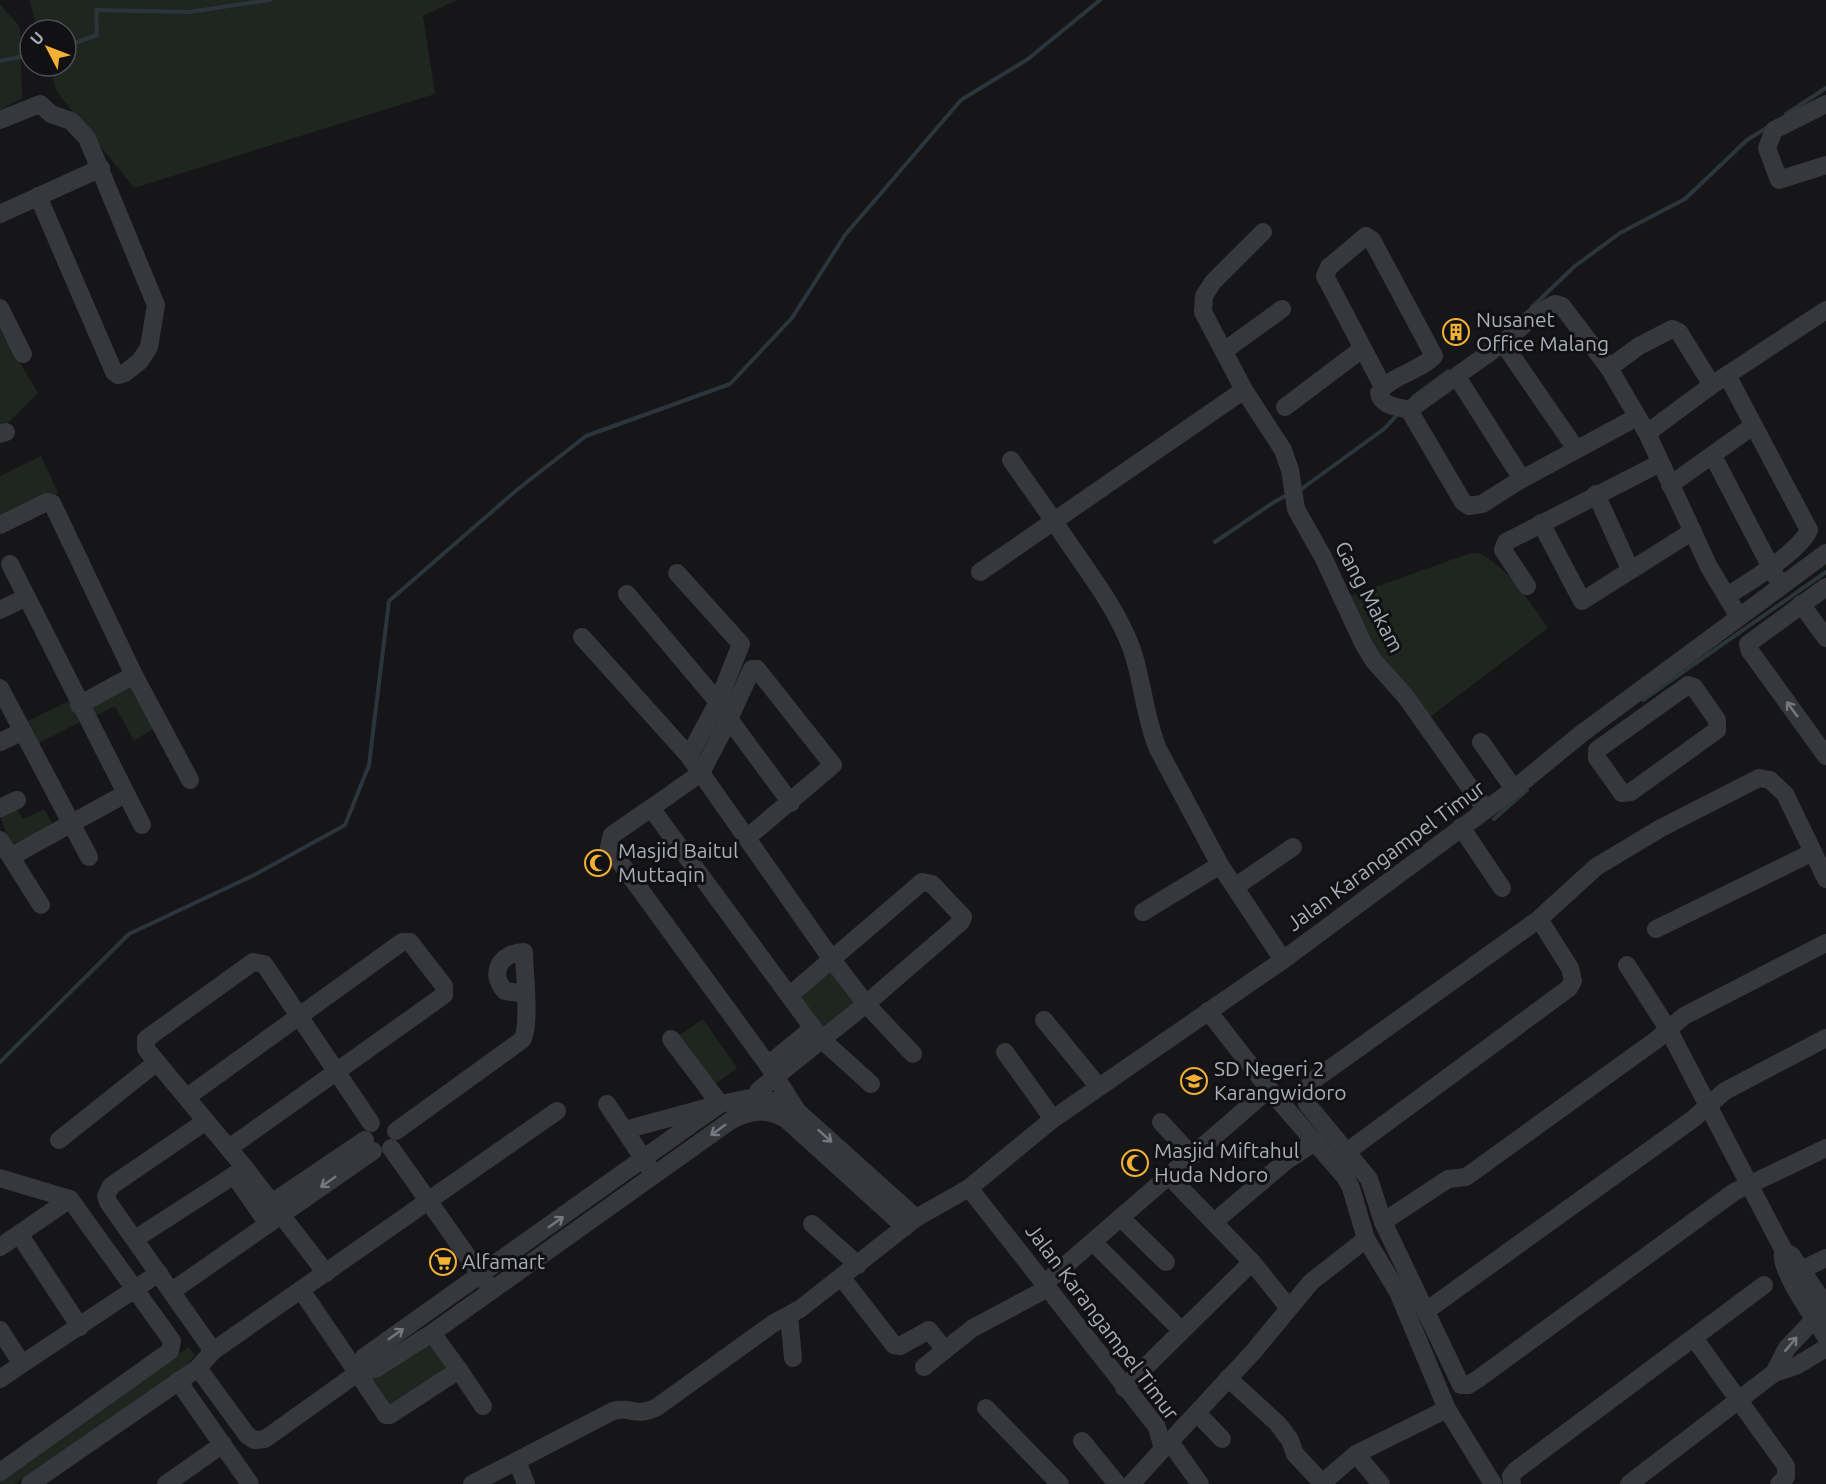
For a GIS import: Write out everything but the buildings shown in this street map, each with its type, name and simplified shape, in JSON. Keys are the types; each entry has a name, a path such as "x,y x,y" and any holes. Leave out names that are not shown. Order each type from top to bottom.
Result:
{"street":[{"path":"0,120 40,104 51,114 71,121 87,138 156,305 149,347 140,361 125,373 118,375 114,372 38,196"},
{"path":"1826,104 1774,130 1767,148 1779,180 1826,165"},
{"path":"0,214 101,168"},
{"name":"Gang Makam","path":"1263,232 1213,282 1204,296 1203,312 1244,390 1283,450 1296,509 1323,557 1373,660 1406,697 1486,810"},
{"path":"1385,385 1381,383 1362,349 1325,276 1329,267 1366,236 1372,240 1434,356 1385,385 1379,393 1379,398 1383,402 1405,409 1463,502 1469,506 1482,504 1522,479 1637,417"},
{"path":"1405,409 1457,377 1503,343 1536,314 1556,304 1567,309 1609,368 1647,433 1709,567 1739,617"},
{"path":"0,308 23,354"},
{"path":"1224,351 1282,309"},
{"path":"1647,433 1720,380 1826,310"},
{"path":"1609,368 1647,341 1672,329 1679,332 1720,380 1754,426 1809,530 1802,540 1770,567 1727,596"},
{"path":"1503,343 1576,449"},
{"path":"1285,407 1362,349"},
{"path":"1457,377 1522,479"},
{"path":"980,572 1244,390"},
{"path":"1670,485 1754,426"},
{"path":"1713,456 1781,584"},
{"path":"1011,460 1054,521 1126,635 1135,660 1150,729 1220,865 1283,960"},
{"path":"1527,586 1506,556 1503,546 1509,539 1660,462"},
{"path":"1596,494 1630,569"},
{"path":"0,525 47,501 52,503 134,675 190,780"},
{"path":"1541,523 1582,601 1693,531"},
{"name":"Jalan Karangampel Timur","path":"472,1484 613,1411 621,1409 644,1414 657,1407 759,1333 789,1316 842,1278 910,1222 969,1188 1053,1119 1098,1086 1283,960 1514,789 1581,734 1631,713 1739,617 1826,553"},
{"path":"10,564 79,705 142,825"},
{"path":"677,573 741,644 718,702 689,756"},
{"path":"1826,587 1748,644 1749,651 1826,756"},
{"path":"627,594 718,702"},
{"path":"0,610 25,598"},
{"path":"1801,604 1826,638"},
{"path":"582,637 689,756 833,961 866,1004 913,1054"},
{"path":"748,837 831,768 832,762 757,669 752,669 701,773 612,835 609,847 772,1071 797,1111 910,1222"},
{"path":"79,705 134,675"},
{"path":"1691,685 1717,720 1718,727 1708,737 1626,794 1620,791 1597,754 1631,713 1691,685"},
{"path":"0,688 21,732 89,857"},
{"path":"729,719 791,803"},
{"path":"0,742 21,732"},
{"path":"1481,742 1514,789"},
{"path":"1826,879 1785,794 1770,780 1759,778 1660,828 1596,867 1539,919 1307,1087 1305,1095 1307,1104 1369,1179 1383,1222 1457,1381 1461,1385 1468,1385 1748,1185 1826,1148"},
{"path":"12,856 125,794"},
{"path":"0,808 17,800"},
{"path":"651,808 817,1033 871,1084"},
{"path":"1461,827 1502,888"},
{"path":"0,840 41,904"},
{"path":"1235,887 1293,847"},
{"path":"1656,929 1813,852"},
{"path":"1143,912 1220,865"},
{"path":"198,1368 247,1435 254,1440 265,1439 356,1374 377,1368 432,1333 656,1176 754,1104 759,1090 772,1071 817,1033 866,1004 961,922 961,913 932,884 922,882 833,961 790,995"},
{"path":"1348,1151 1569,988 1573,981 1570,969 1539,919"},
{"path":"187,1097 406,941 410,942 444,986 444,995 229,1148"},
{"path":"1383,1222 1448,1179 1467,1177 1684,1016 1826,942"},
{"path":"326,1273 240,1172 229,1148 146,1049 146,1040 253,962 264,964 337,1073 492,1291"},
{"path":"1627,965 1668,1029 1748,1185 1784,1251 1789,1253 1796,1273 1822,1311 1826,1337"},
{"path":"172,1291 518,1034 526,1031 525,994"},
{"path":"1208,1011 1269,1089 1316,1141 1351,1188 1366,1239 1398,1292 1447,1409 1484,1481"},
{"path":"1044,1020 1098,1086"},
{"path":"1426,1311 1725,1091 1826,1038"},
{"path":"671,1039 720,1104"},
{"path":"1005,1052 1053,1119"},
{"path":"58,1140 157,1062"},
{"path":"924,1367 972,1328 1047,1286 1093,1242 1269,1089"},
{"path":"625,1130 720,1104 754,1104 772,1099 797,1111"},
{"path":"607,1104 656,1176"},
{"path":"356,1374 364,1357 720,1104"},
{"path":"754,1104 786,1119 910,1222"},
{"path":"30,1484 198,1368 213,1351 429,1203 557,1111"},
{"path":"206,1120 108,1188 108,1202 213,1351"},
{"path":"1161,1122 1192,1156"},
{"path":"1214,1221 1286,1161 1316,1141"},
{"path":"135,1239 240,1172"},
{"path":"1169,1176 1252,1262 1289,1308"},
{"path":"0,1178 70,1199 172,1341 170,1351 2,1465"},
{"name":"Jalan Karangampel Timur","path":"969,1188 1157,1428 1167,1446 1131,1484"},
{"path":"0,1247 70,1199"},
{"path":"1121,1218 1166,1262"},
{"path":"812,1224 858,1265"},
{"path":"19,1234 80,1327"},
{"path":"1200,1484 1167,1446 1323,1271 1366,1239"},
{"path":"1093,1242 1180,1330"},
{"path":"1796,1273 1826,1258"},
{"path":"1124,1388 1180,1330 1252,1262"},
{"path":"0,1379 159,1273"},
{"path":"842,1278 894,1345 900,1346 929,1330 945,1350"},
{"path":"1512,1484 1511,1476 1515,1471 1764,1285"},
{"path":"300,1290 383,1413 390,1415 459,1370"},
{"path":"1774,1373 1787,1348 1822,1311"},
{"path":"789,1316 793,1358"},
{"path":"0,1330 22,1364"},
{"path":"432,1333 483,1406"},
{"path":"1694,1338 1741,1400 1786,1466 1786,1476 1779,1484"},
{"path":"1629,1484 1774,1373 1796,1366 1826,1348"},
{"path":"1228,1378 1278,1424 1290,1440 1295,1454 1322,1483 1356,1454 1447,1409"},
{"path":"178,1381 250,1484"},
{"path":"986,1408 1060,1484"},
{"path":"1197,1413 1222,1439"},
{"path":"1082,1441 1117,1484"},
{"path":"166,1484 223,1444"},
{"path":"1356,1454 1382,1484"},
{"path":"517,1461 526,1484"}],"shaded area":[{"path":"29,0 457,0 423,16 435,94 134,188 57,92 53,78 78,78 78,18 34,18"},
{"path":"0,4 18,25 18,78 21,78 22,98 0,110"},
{"path":"0,330 38,393 9,422 0,426"},
{"path":"41,456 58,493 0,521 0,476"},
{"path":"1479,553 1509,576 1548,628 1426,720 1377,661 1347,597 1468,554"},
{"path":"132,683 154,728 134,741 115,706 90,719 85,711"},
{"path":"69,701 80,722 35,745 24,723"},
{"path":"16,807 23,819 44,809 54,827 11,845 0,816"},
{"path":"830,971 856,1005 822,1031 797,997"},
{"path":"703,1019 737,1068 713,1086 678,1036"},
{"path":"431,1339 450,1369 389,1408 370,1378"},
{"path":"189,1347 195,1356 183,1368 15,1484 0,1484 0,1480"}],"waterway":[{"path":"78,42 97,35 96,10 189,12 270,0"},
{"path":"0,1062 129,934 256,874 345,825 369,765 389,601 518,489 586,436 730,384 792,318 845,235 961,100 1028,59 1100,0"},
{"path":"0,61 18,57"},
{"path":"1786,114 1826,88"},
{"path":"1532,307 1575,266 1620,233 1685,199 1747,140 1768,127"},
{"path":"1413,397 1448,371"},
{"path":"1300,490 1384,429 1398,414"},
{"path":"1215,542 1287,495"},
{"path":"1643,700 1826,572"},
{"path":"1494,819 1527,790"}],"place":[{"name":"Nusanet Office Malang","path":"1456,332"},
{"name":"Masjid Baitul Muttaqin","path":"598,863"},
{"name":"SD Negeri 2 Karangwidoro","path":"1194,1081"},
{"name":"Masjid Miftahul Huda Ndoro","path":"1135,1163"},
{"name":"Alfamart","path":"443,1262"}]}
